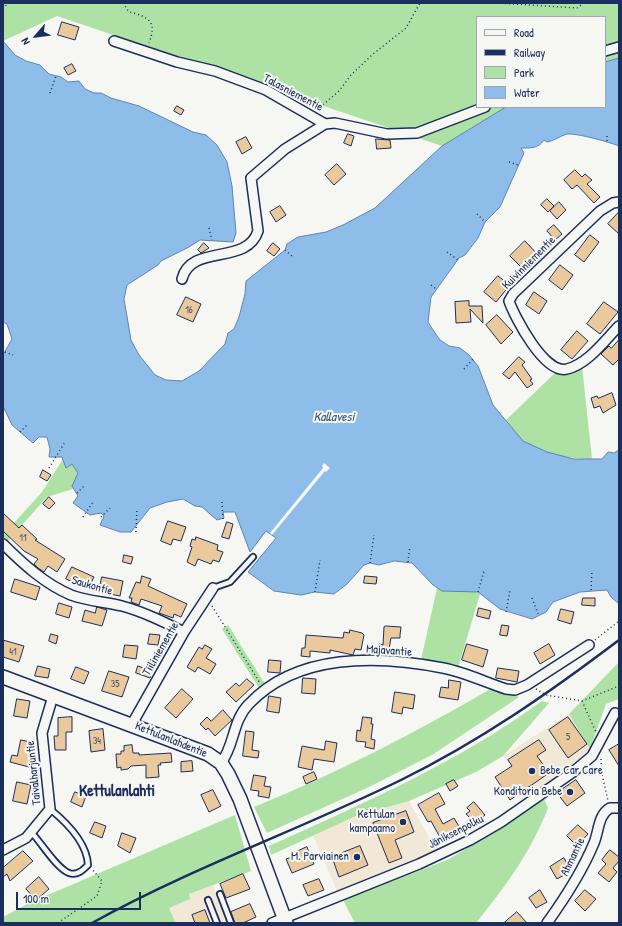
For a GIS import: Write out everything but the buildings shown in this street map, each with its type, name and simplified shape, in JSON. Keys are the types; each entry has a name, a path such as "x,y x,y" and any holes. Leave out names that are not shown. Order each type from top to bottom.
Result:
{"street":[{"name":"Talasniementie","path":"114,41 177,62 215,71 266,90 325,124 335,123 387,134 418,134 483,108"},
{"path":"606,51 619,47"},
{"path":"182,279 184,272 195,263 207,257 237,252 247,247 255,238 258,231 251,178 285,149 325,124"},
{"name":"Kuivinniementie","path":"619,202 613,203 600,211 508,300 512,310 541,357 552,367 560,370 567,369 588,357 619,326"},
{"name":"Saukontie","path":"3,544 19,560 48,582 72,595 123,607 152,617 184,632"},
{"name":"Tiiliniementie","path":"132,724 184,632 213,588"},
{"name":"Majavantie","path":"221,763 228,754 236,723 247,705 272,683 300,670 337,662 370,660 444,668 506,689 515,690 527,685 589,645"},
{"name":"Kettulanlahdentie","path":"3,677 132,724 208,754 221,763 240,799 285,920"},
{"name":"Taivalharjuntie","path":"3,850 26,838 50,809 42,733 53,696"},
{"name":"Jäniksenpolku","path":"272,923 285,920 419,864 470,840 501,822 573,772 592,756 615,713"},
{"name":"Ahmantie","path":"547,923 562,903 587,860 602,816 610,808 619,808"}],"lane":[{"path":"213,588 230,582 253,557"},
{"path":"31,832 56,862 68,873 74,874 81,871 88,865 87,857 76,836 65,821 50,809"},
{"path":"220,894 231,923"},
{"path":"208,900 217,923"}],"path":[{"path":"3,8 8,3"},
{"path":"123,3 129,12 144,15 150,21 153,35 148,44 150,53"},
{"path":"310,116 339,91 373,54 406,28 420,3"},
{"path":"497,3 578,8 584,3"},
{"path":"50,93 56,76"},
{"path":"607,134 607,141"},
{"path":"509,162 518,165"},
{"path":"477,214 485,222"},
{"path":"209,228 212,240"},
{"path":"285,250 292,256"},
{"path":"447,252 458,260"},
{"path":"431,285 436,289"},
{"path":"5,352 12,355"},
{"path":"464,369 473,359"},
{"path":"20,432 28,424"},
{"path":"49,468 65,442"},
{"path":"76,493 85,485"},
{"path":"82,517 93,502"},
{"path":"222,502 223,520"},
{"path":"101,517 110,508"},
{"path":"136,532 137,508"},
{"path":"370,563 374,535"},
{"path":"408,562 410,546"},
{"path":"314,592 320,560"},
{"path":"478,592 484,570"},
{"path":"591,590 592,570"},
{"path":"506,612 510,590"},
{"path":"207,598 264,689"},
{"path":"532,598 538,616"},
{"path":"589,645 619,621"},
{"path":"527,685 546,694 582,701 619,686"},
{"path":"58,923 98,896 102,881 88,865"}],"shaded area":[{"path":"569,714 590,749 562,774 531,796 503,756"},
{"path":"409,801 436,850 337,891 313,836 356,816"},
{"path":"213,885 228,923 176,923 169,908 190,899 189,894"}],"green space":[{"path":"3,3 619,3 619,58 606,62 606,16 476,16 476,108 504,108 442,146 57,16 3,41"},
{"path":"582,366 592,459 556,455 531,446 521,439 506,420 556,372 569,373"},
{"path":"63,459 66,467 72,464 78,473 72,486 73,489 47,497 7,542 3,538 3,535 42,492"},
{"path":"437,588 447,591 470,591 480,594 458,668 421,660"},
{"path":"228,625 265,684 259,688 222,629"},
{"path":"619,662 619,699 606,704 590,749 569,714"},
{"path":"492,688 519,697 432,755 369,787 267,833 254,807 375,752"},
{"path":"542,701 549,703 503,756 476,772 409,801 356,816 271,855 269,846 375,798 443,763 477,744"},
{"path":"544,799 548,808 534,839 507,882 476,923 355,923 343,900 447,860 494,833"},
{"path":"235,815 251,871 189,894 190,899 169,908 176,923 3,923 3,917 29,903"}],"water":[{"name":"Kallavesi","path":"3,41 15,55 26,61 40,65 49,74 61,77 68,82 79,81 85,89 94,93 101,93 111,98 139,106 193,132 206,135 217,145 227,162 232,186 236,233 233,242 200,240 161,261 158,265 127,285 124,299 131,340 139,355 155,375 166,380 182,381 199,371 225,344 228,333 234,329 239,317 245,294 246,281 285,250 287,244 298,237 326,232 375,208 442,146 504,108 606,108 606,62 619,58 619,146 585,136 567,134 547,142 544,140 542,143 534,147 521,148 524,153 500,207 485,222 478,238 465,255 459,258 431,297 428,322 440,340 449,346 460,348 469,355 478,366 493,405 523,441 547,452 574,459 602,459 608,452 614,453 619,450 619,604 611,597 607,590 580,592 553,602 546,612 532,619 500,609 478,592 442,591 433,585 412,563 394,561 379,565 370,563 364,565 347,584 334,594 315,592 301,595 274,591 248,572 276,538 266,531 250,552 235,512 223,512 224,518 217,520 202,507 195,506 183,499 167,502 150,508 131,532 120,532 100,525 104,516 101,513 90,515 73,503 78,496 72,486 78,473 72,464 66,468 62,457 49,457 50,449 47,437 39,437 33,443 12,425 3,406 3,355 12,339 7,324 3,322"}],"pier":[{"path":"324,463 330,468 326,472 325,471 272,535 270,533 323,468 322,466"}],"railway":[{"path":"92,923 168,884 324,816 430,765 486,733 567,679 619,640"}],"place":[{"name":"Bebe Car Care","path":"532,771"},
{"name":"Konditoria Bebe","path":"570,792"},
{"name":"Kettulan kampaamo","path":"403,822"},
{"name":"M. Parviainen","path":"357,857"}],"district":[{"name":"Kettulanlahti","path":"117,792"}]}
